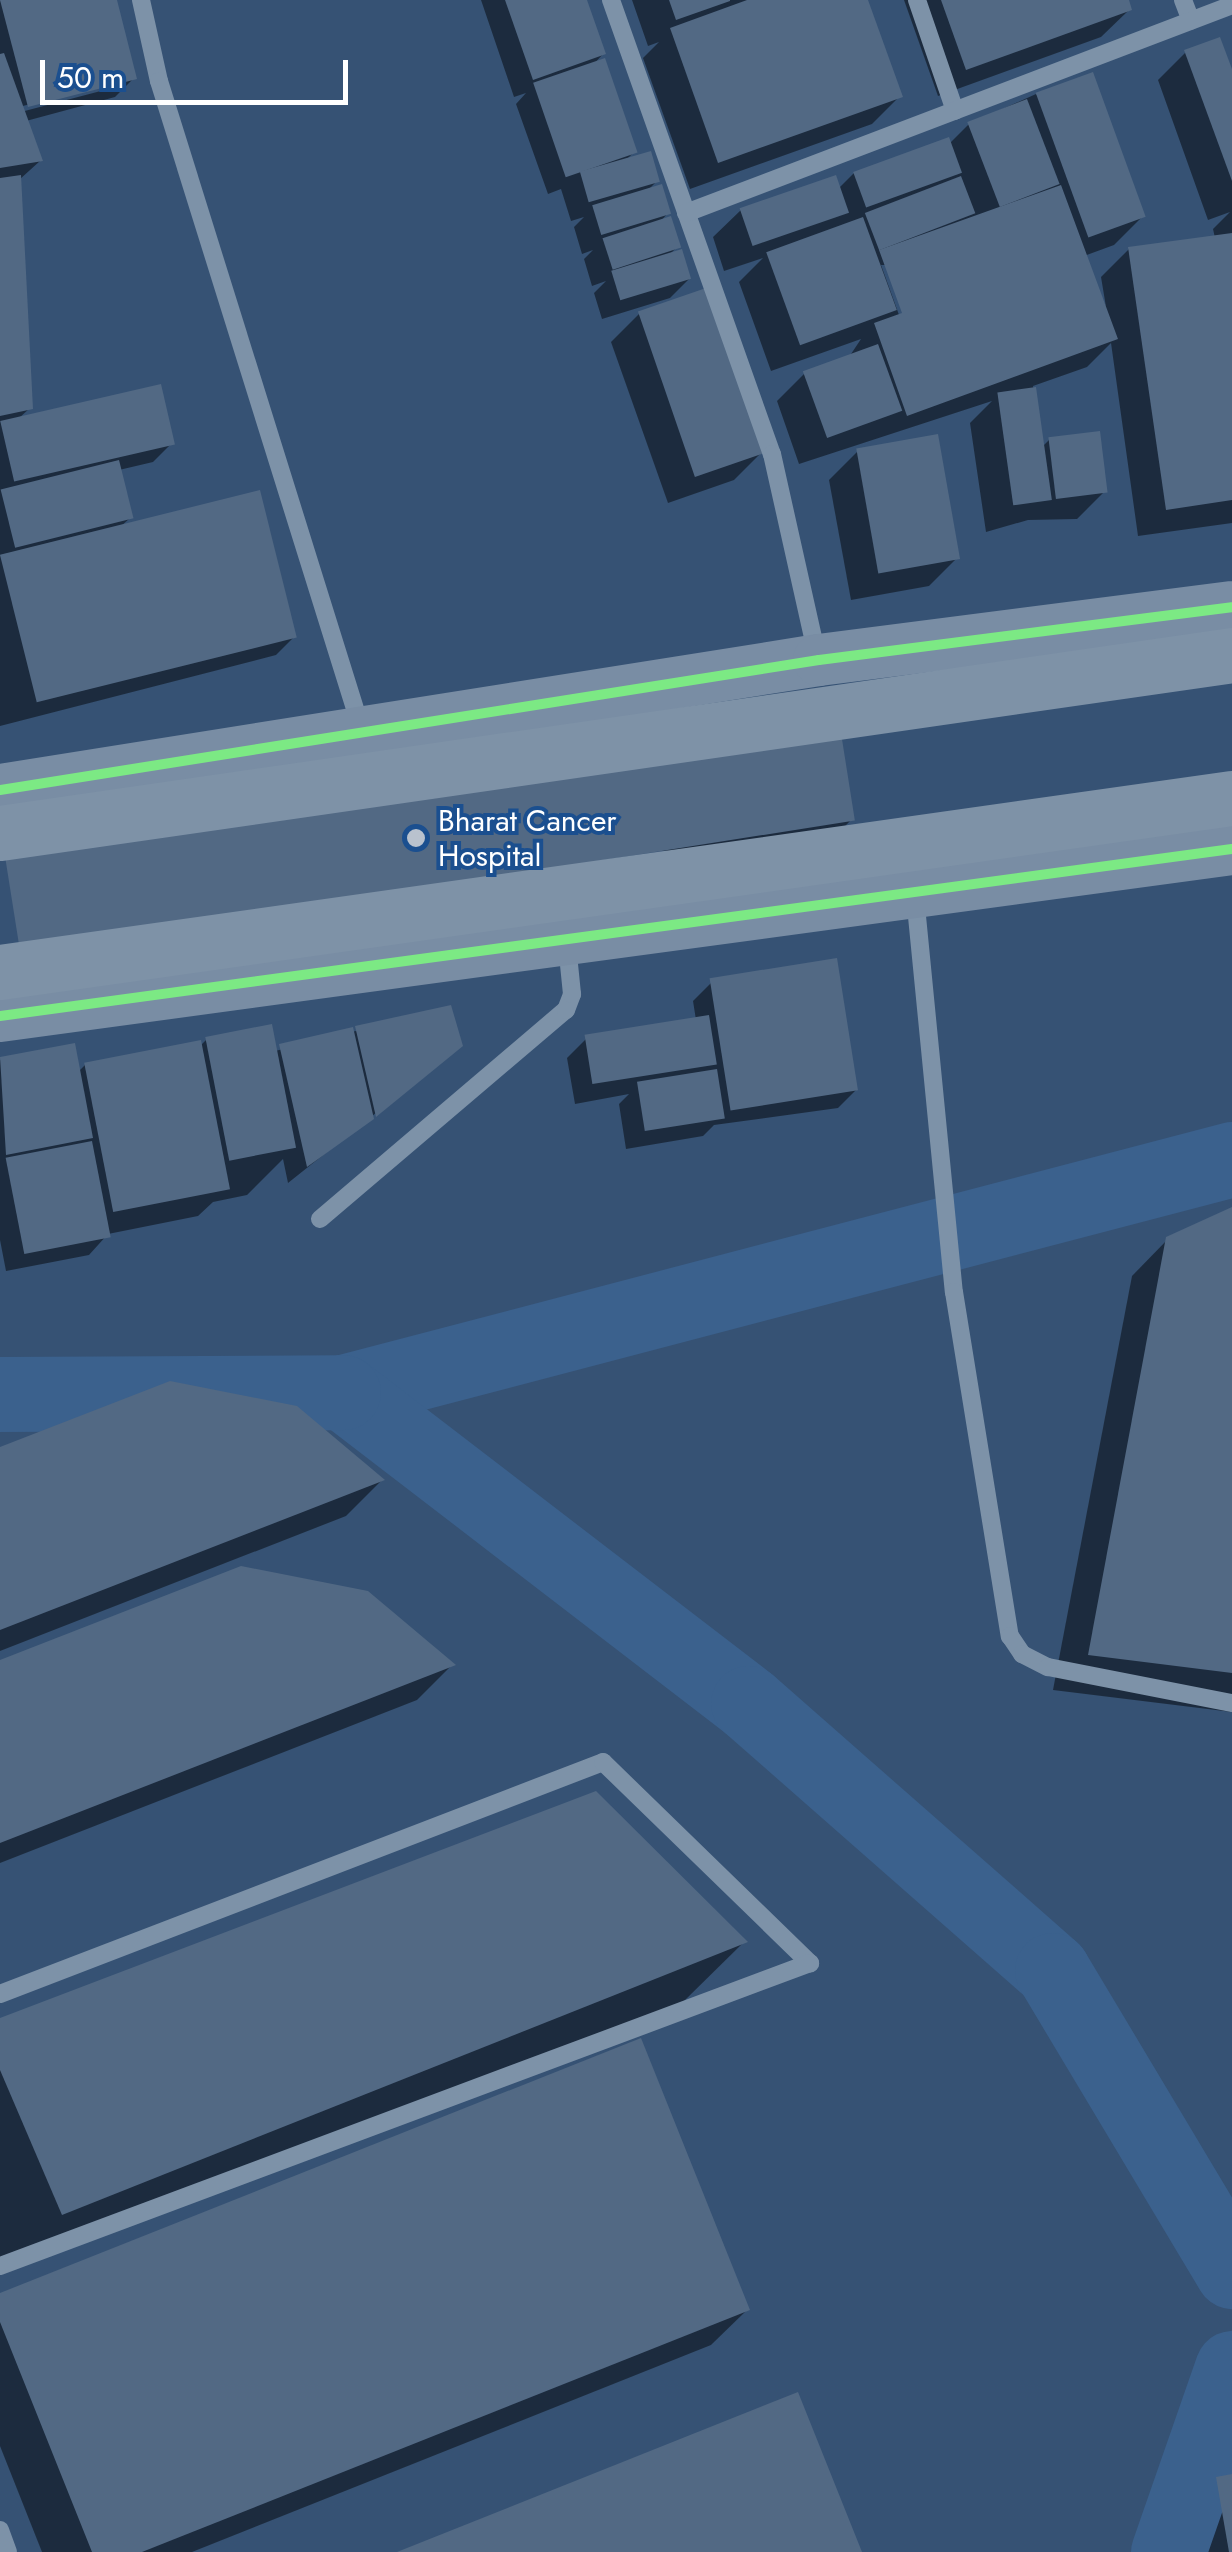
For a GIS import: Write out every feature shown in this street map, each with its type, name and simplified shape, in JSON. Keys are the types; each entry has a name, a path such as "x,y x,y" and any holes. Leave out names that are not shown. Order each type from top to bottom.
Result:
{"highway":[{"path":"0,834 369,755 824,685 1232,655"},
{"path":"0,972 1232,798"}],"street":[{"path":"824,685 1232,607"},
{"path":"0,790 369,755"},
{"path":"0,1016 566,943 1232,849"}],"lane":[{"path":"141,0 159,80 369,755"},
{"path":"611,0 772,454 824,685"},
{"path":"916,0 955,110"},
{"path":"1183,0 1191,21"},
{"path":"686,213 1232,6"},
{"path":"915,894 954,1292 1016,1645 1048,1667 1232,1702"},
{"path":"320,1220 566,1010 572,994 566,943"},
{"path":"0,1994 602,1762 810,1963 4,2264 0,2242"},
{"path":"0,2530 8,2552"}],"building":[{"path":"0,0 117,0 137,79 28,107"},
{"path":"505,0 587,0 606,54 533,80"},
{"path":"669,0 730,0 730,1 676,20"},
{"path":"747,0 868,0 903,97 718,163 670,28"},
{"path":"941,0 1129,0 1132,10 966,70"},
{"path":"1220,37 1232,69 1232,181 1184,50"},
{"path":"4,53 43,161 0,168 0,54"},
{"path":"605,58 638,153 566,177 533,83"},
{"path":"1093,72 1146,217 1088,238 1036,93"},
{"path":"1027,99 1060,184 1000,207 967,122"},
{"path":"949,137 962,173 866,208 853,172"},
{"path":"651,151 660,182 589,202 580,171"},
{"path":"21,175 33,409 0,416 0,178"},
{"path":"836,175 849,213 753,246 740,208"},
{"path":"961,176 975,213 879,250 865,213"},
{"path":"662,184 671,214 601,235 592,205"},
{"path":"1061,185 1118,339 907,416 874,323 902,313 879,250"},
{"path":"671,216 681,247 613,270 603,238"},
{"path":"863,217 897,310 800,345 766,252"},
{"path":"1232,233 1232,500 1166,510 1128,247"},
{"path":"682,249 691,279 620,300 611,271"},
{"path":"706,288 763,453 695,477 638,311"},
{"path":"878,344 902,411 827,438 803,371"},
{"path":"161,384 175,444 14,482 0,421"},
{"path":"1036,387 1052,500 1013,505 997,392"},
{"path":"1100,431 1108,493 1056,499 1048,437"},
{"path":"938,434 960,559 878,573 856,448"},
{"path":"119,460 134,518 15,548 1,490"},
{"path":"260,490 297,637 37,702 0,555"},
{"path":"835,695 855,820 20,953 0,827"},
{"path":"837,958 858,1090 731,1111 710,978"},
{"path":"451,1005 463,1046 376,1117 355,1026"},
{"path":"709,1015 717,1064 592,1084 585,1035"},
{"path":"272,1024 296,1148 229,1161 205,1037"},
{"path":"353,1027 374,1119 307,1167 279,1044"},
{"path":"201,1040 230,1189 113,1212 84,1063"},
{"path":"75,1043 93,1138 6,1155 0,1057"},
{"path":"717,1069 725,1118 645,1131 637,1082"},
{"path":"92,1141 111,1237 24,1254 6,1158"},
{"path":"1232,1207 1232,1673 1088,1655 1166,1237"},
{"path":"170,1381 297,1406 385,1480 0,1630 0,1447"},
{"path":"241,1566 368,1591 456,1665 0,1843 0,1660"},
{"path":"596,1791 748,1942 62,2215 0,2070 0,2018"},
{"path":"641,2038 750,2310 142,2552 92,2552 0,2322 0,2293"},
{"path":"798,2392 862,2552 397,2552"},
{"path":"1232,2474 1232,2552 1229,2552 1216,2477"}],"waterway":[{"path":"1232,1159 343,1392 748,1703 1052,1970 1232,2271"},
{"path":"0,1394 343,1392"},
{"path":"1168,2552 1232,2368"}],"cycle path":[{"path":"0,790 819,660 1232,607"},
{"path":"0,1016 1232,849"}],"place":[{"name":"Bharat Cancer Hospital","path":"416,838"}]}
